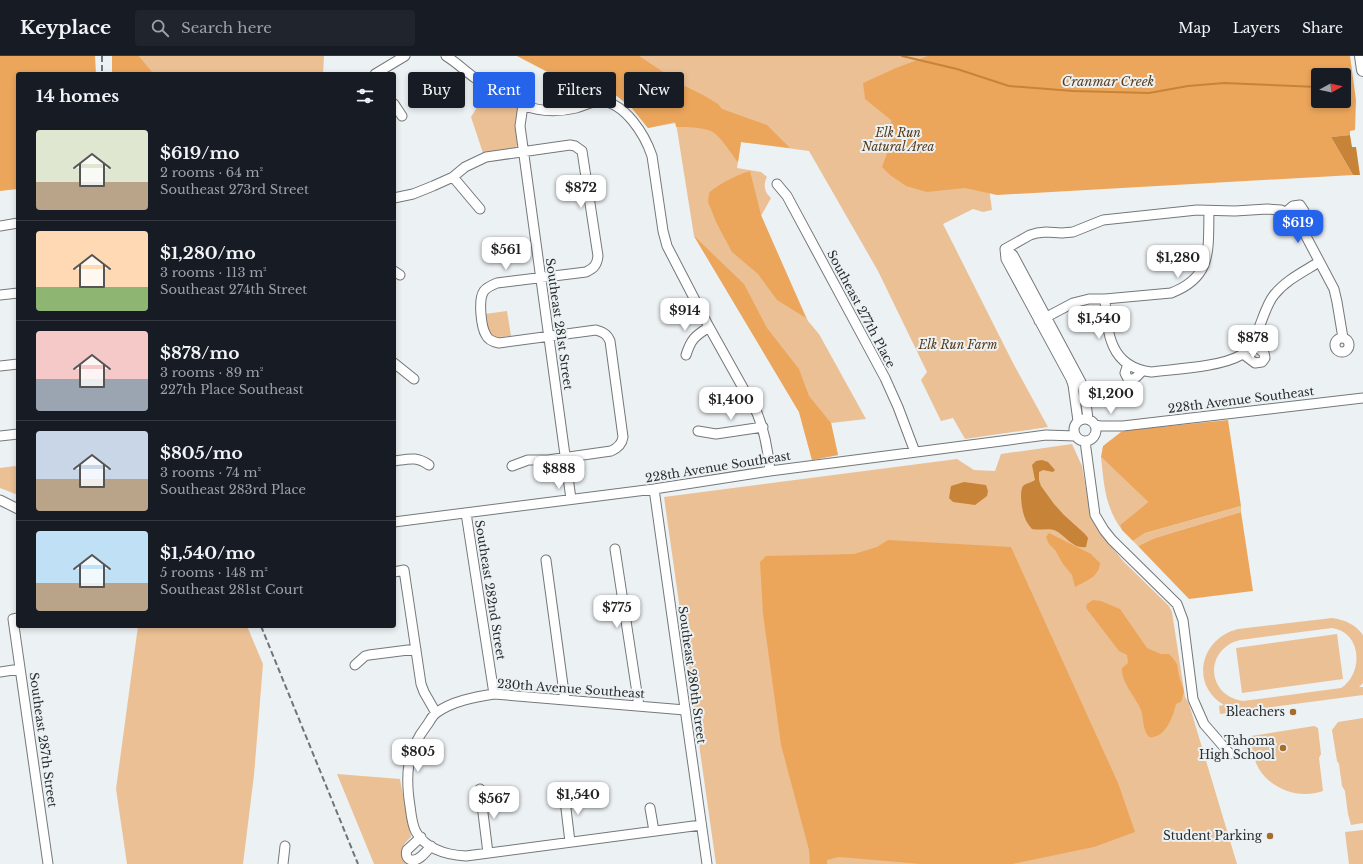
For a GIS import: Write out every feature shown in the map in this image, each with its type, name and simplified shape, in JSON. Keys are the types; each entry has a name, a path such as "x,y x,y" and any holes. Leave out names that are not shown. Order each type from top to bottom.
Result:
{"main road":[{"path":"1361,56 1363,70"}],"street":[{"path":"378,72 405,56"},
{"path":"446,56 473,77"},
{"path":"534,108 546,111 557,111 600,101 616,107 625,113 635,123 648,145 652,156 665,242 709,328 764,427 770,471"},
{"path":"396,107 402,116"},
{"name":"Southeast 281st Street","path":"523,108 520,126 571,499"},
{"path":"396,198 413,194 453,176 465,167 486,157 570,146 579,148 584,155 598,256 597,262 594,267 586,272 497,283 492,285 483,292 480,302 484,331 489,339 499,343 596,330 608,336 610,341 623,437 619,446 612,451 548,460 528,460 512,466"},
{"path":"453,176 480,209"},
{"name":"Southeast 277th Place","path":"777,184 787,196 885,378 915,452"},
{"path":"1300,205 1304,211 1303,214 1292,217 1293,206 1300,205"},
{"path":"1090,439 1078,439 1073,385 1071,379 1013,255 1005,248 1037,233 1073,232 1103,220 1197,210 1281,210 1292,217 1334,289 1342,338"},
{"path":"1043,319 1073,303 1082,300 1171,293 1190,283 1202,269 1206,260 1210,211"},
{"path":"0,226 16,224"},
{"path":"1105,299 1110,340 1118,355 1128,364 1125,373 1128,379 1133,380 1142,371 1151,372 1227,362 1243,354 1251,346 1267,305 1274,294 1290,280 1319,262"},
{"path":"0,295 16,293"},
{"path":"1043,319 1083,388 1092,422 1097,429 1090,439 1087,464 1095,515 1112,540 1177,604 1183,620 1193,699 1204,724 1230,754"},
{"path":"686,355 689,344 694,337 709,328"},
{"path":"1243,354 1255,363 1262,362 1265,358 1264,353 1252,343"},
{"path":"0,366 16,364"},
{"path":"396,365 414,379"},
{"name":"228th Avenue Southeast","path":"1092,422 1100,426 1123,426 1363,398"},
{"path":"1076,428 1084,419 1092,422"},
{"name":"228th Avenue Southeast","path":"1090,439 1123,426"},
{"path":"698,431 716,434 764,427"},
{"name":"228th Avenue Southeast","path":"396,522 654,489 770,471 1046,435 1076,428"},
{"path":"0,436 16,434"},
{"path":"396,461 413,458 422,460 429,465"},
{"name":"Southeast 280th Street","path":"654,489 684,710 707,864"},
{"path":"0,494 16,501"},
{"path":"0,500 16,508"},
{"name":"Southeast 282nd Street","path":"466,513 494,694"},
{"path":"616,549 639,706"},
{"path":"546,560 565,700"},
{"path":"396,572 404,570 421,684 436,713 420,734 412,750 408,766 407,785 412,818 416,832 431,846 438,851 454,856 466,856 701,825"},
{"name":"Southeast 287th Street","path":"17,628 20,669 48,864"},
{"path":"355,665 365,656 416,649"},
{"path":"0,672 20,669"},
{"name":"230th Avenue Southeast","path":"436,713 458,702 494,694 684,710"},
{"path":"480,789 488,853"},
{"path":"564,792 570,842"},
{"path":"650,808 654,831"},
{"path":"421,837 406,852 410,860 418,860 431,846"},
{"path":"283,864 285,846"}],"green space":[{"path":"0,56 95,56 96,72 16,72 16,189 0,191"},
{"path":"112,56 139,56 152,72 112,72"},
{"path":"139,56 324,56 323,72 152,72"},
{"path":"517,56 639,56 663,72 624,72 624,102 616,95 616,72 547,72"},
{"name":"Elk Run Natural Area","path":"609,56 971,56 992,210 983,212 973,209 943,224 1013,363 1048,427 965,439 953,418 941,421 921,380 927,372 878,271 809,151 741,142 737,168 761,172 767,177 765,188 771,198 761,216 808,321 819,334 866,419 831,423 838,455 812,460 799,412 694,236 676,123 648,128 632,108 684,108 684,72 624,72 624,102 616,95 616,72 611,72"},
{"path":"928,56 1350,56 1356,100 1355,130 1350,131 1350,135 1331,137 1353,175 997,195 965,188 927,192 906,186 890,175 882,167 893,137 891,120 865,99 863,83"},
{"path":"684,86 718,104 722,109 767,125 790,148 741,142 738,162 722,140 711,131 698,128 676,127 675,122 648,128 632,108 684,108"},
{"path":"477,108 518,108 519,141 515,149 496,153 483,153 471,117"},
{"path":"750,171 761,215 806,318 777,300 758,274 732,252 717,224 708,202 709,193 718,186 740,174"},
{"path":"694,236 744,284 767,328 799,369 809,396 831,423 838,455 812,460 799,412"},
{"path":"507,311 511,336 493,336 488,331 485,314"},
{"path":"1228,420 1241,506 1145,533 1133,541 1122,530 1120,525 1148,502 1101,457 1103,446 1121,432 1130,430"},
{"path":"1072,444 1082,466 1090,511 1101,534 1124,562 1169,606 1172,612 1185,697 1189,704 1237,864 716,864 664,497 957,459 974,470 995,471 1001,454"},
{"path":"1101,457 1148,502 1120,525 1122,530 1112,513 1106,495"},
{"path":"16,467 16,494 0,488 0,468"},
{"path":"1241,506 1241,512 1155,538 1138,546 1133,541 1145,533"},
{"path":"1241,512 1253,591 1189,599 1138,546 1155,538"},
{"path":"1049,533 1091,554 1100,563 1095,575 1075,587 1072,575 1063,564 1055,550 1049,544 1046,537"},
{"path":"888,540 1011,547 1118,783 1135,832 1094,847 1012,864 921,864 839,857 827,860 827,864 810,864 809,850 781,745 763,614 760,562 766,556 854,554 877,547"},
{"path":"1093,600 1101,601 1120,609 1147,648 1161,654 1169,654 1177,664 1184,692 1181,702 1176,704 1170,721 1160,735 1149,737 1147,734 1139,705 1126,684 1122,674 1122,668 1128,663 1127,655 1119,651 1086,608 1087,604"},
{"path":"1332,618 1349,623 1357,628 1363,635 1363,683 1359,687 1363,687 1363,695 1220,714 1219,706 1224,705 1213,696 1206,686 1203,674 1204,662 1208,651 1215,642 1225,634 1238,629","holes":["1332,628 1342,631 1350,638 1354,645 1356,664 1348,682 1341,688 1243,701 1231,697 1222,691 1216,682 1214,672 1215,662 1220,653 1228,645 1240,640"]},
{"path":"138,628 248,628 263,664 254,775 243,864 127,864 116,789"},
{"path":"1337,634 1343,679 1242,693 1236,648"},
{"path":"1363,718 1363,823 1351,825 1332,730 1338,722"},
{"path":"1314,726 1318,728 1321,754 1319,758 1323,791 1305,794 1296,793 1287,791 1271,782 1259,769 1255,761 1251,736"},
{"path":"337,774 400,779 411,837 402,850 406,864 374,864"},
{"path":"1363,830 1363,864 1349,864 1345,832"}],"shaded area":[{"path":"1350,135 1352,147 1356,147 1360,175 1353,175 1331,137"},
{"path":"1042,460 1048,462 1055,470 1053,472 1043,470 1039,472 1041,486 1054,504 1088,538 1086,547 1074,545 1058,532 1049,529 1032,529 1026,521 1022,507 1022,489 1024,485 1035,480 1032,465 1036,461"},
{"path":"964,482 986,485 988,491 987,496 975,505 953,502 949,498 951,486"}],"waterway":[{"name":"Cranmar Creek","path":"902,56 957,69 1009,86 1073,91 1149,93 1188,86 1224,83 1311,87"}],"railway":[{"path":"102,56 102,72"},
{"path":"262,628 358,864"}],"place":[{"name":"Bleachers","path":"1293,712"},
{"name":"Tahoma High School","path":"1283,748"},
{"name":"Student Parking","path":"1270,836"}],"park label":[{"name":"Elk Run Farm","path":"958,345"}]}
